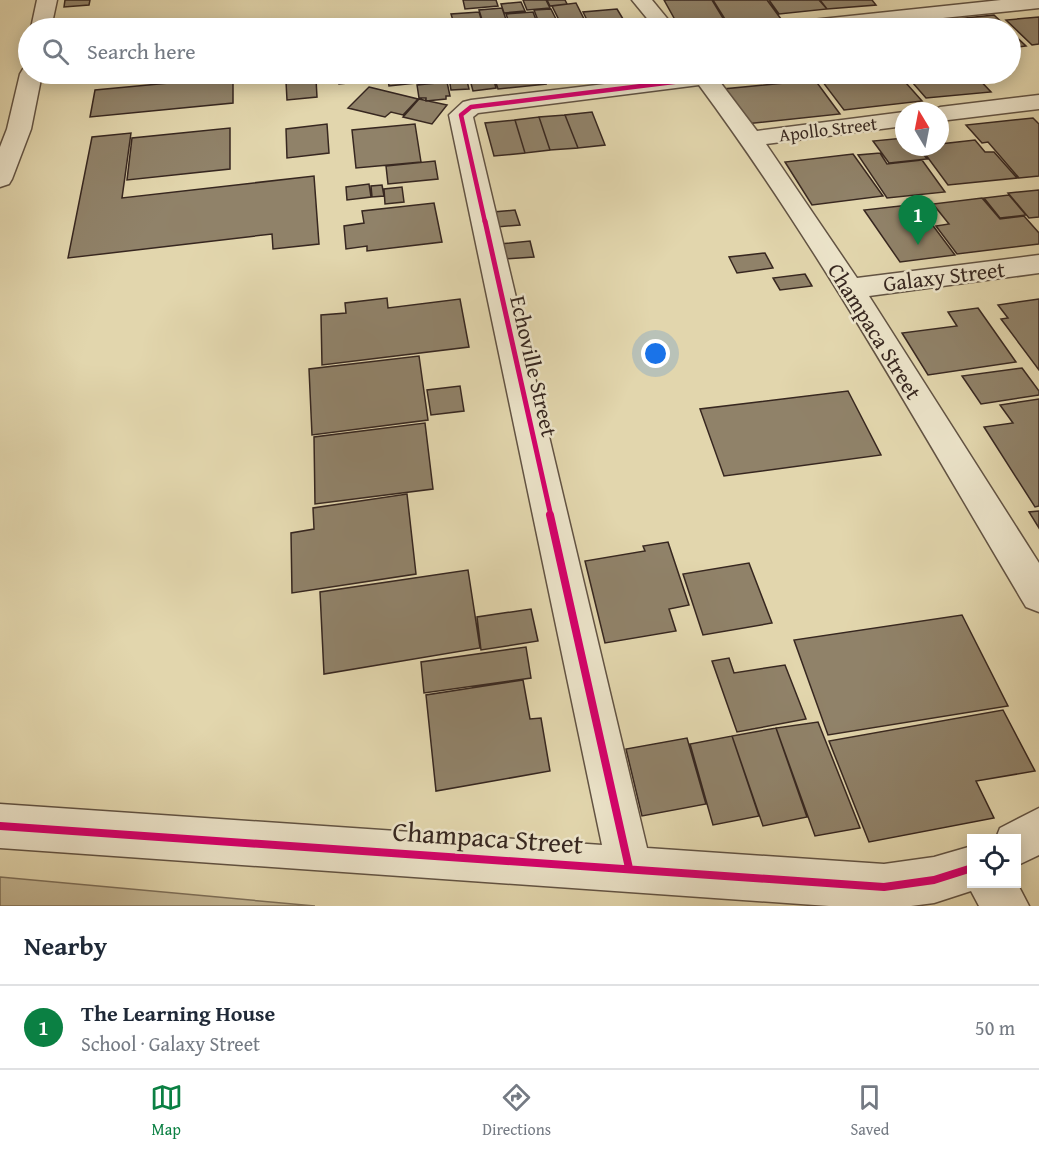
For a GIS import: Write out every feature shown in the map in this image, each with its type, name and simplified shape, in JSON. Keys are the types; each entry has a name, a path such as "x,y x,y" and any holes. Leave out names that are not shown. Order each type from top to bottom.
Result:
{"street":[{"path":"43,18 47,0"},
{"path":"642,0 657,18"},
{"path":"888,18 1039,2"},
{"path":"0,179 19,129 29,84"},
{"name":"Echoville Street","path":"629,868 461,115 471,107 644,84"},
{"name":"Champaca Street","path":"710,84 751,139 850,289 1039,595"},
{"path":"949,113 1039,102"},
{"name":"Apollo Street","path":"751,139 895,120"},
{"name":"Galaxy Street","path":"850,289 1039,264"},
{"name":"Champaca Street","path":"0,826 884,887 934,880 967,870"},
{"path":"1021,841 1039,830"},
{"path":"994,888 1006,906"}],"shaded area":[{"path":"0,877 315,906 0,906"}],"building":[{"path":"65,0 90,0 89,5 64,7"},
{"path":"463,0 496,0 498,6 465,9"},
{"path":"523,0 546,0 550,8 527,10"},
{"path":"547,0 565,0 567,4 550,6"},
{"path":"664,0 712,0 723,18 674,18"},
{"path":"713,0 767,0 780,18 724,18"},
{"path":"769,0 819,0 827,9 779,14"},
{"path":"820,0 872,0 876,5 827,9"},
{"path":"521,2 525,11 504,13 501,4"},
{"path":"576,3 584,18 558,18 552,6"},
{"path":"502,8 506,18 482,18 479,10"},
{"path":"551,9 556,18 537,18 534,10"},
{"path":"617,9 622,18 586,18 583,12"},
{"path":"479,12 481,18 452,18 451,14"},
{"path":"533,12 535,18 507,18 506,14"},
{"path":"994,15 997,18 965,18"},
{"path":"1039,17 1039,44 1032,45 1021,34 1021,19"},
{"path":"159,84 233,84 233,103 90,117 95,90"},
{"path":"286,84 316,84 317,97 287,100"},
{"path":"447,84 450,96 446,96 446,99 426,101 426,98 419,98 417,85"},
{"path":"450,84 468,84 469,89 451,90"},
{"path":"471,84 495,84 496,88 473,91"},
{"path":"496,84 546,84 498,89"},
{"path":"774,84 818,84 840,114 745,124 723,89"},
{"path":"824,84 907,84 922,101 895,102 895,104 844,110"},
{"path":"914,84 983,84 991,92 926,98"},
{"path":"369,87 418,99 403,115 391,112 385,117 348,108"},
{"path":"419,99 447,105 432,124 403,117"},
{"path":"592,112 605,145 578,148 565,115"},
{"path":"565,115 578,148 550,150 539,117"},
{"path":"539,117 550,150 525,153 515,120"},
{"path":"1033,118 1039,124 1039,176 1019,178 988,142 982,143 966,125"},
{"path":"515,120 525,153 494,156 485,123"},
{"path":"327,124 329,153 287,158 286,129"},
{"path":"415,124 421,162 356,168 352,130"},
{"path":"230,128 230,169 127,180 132,138"},
{"path":"131,133 122,198 314,176 319,244 273,249 272,234 68,258 92,137"},
{"path":"895,139 895,156 925,156 927,159 889,163 873,141"},
{"path":"975,140 985,152 994,152 1017,178 948,185 927,156 949,156 949,143"},
{"path":"880,153 887,164 922,160 945,192 887,198 858,155"},
{"path":"853,154 883,196 812,205 785,162"},
{"path":"435,161 438,179 388,184 386,166"},
{"path":"369,184 371,197 347,200 346,187"},
{"path":"382,185 384,196 372,197 371,186"},
{"path":"402,187 404,202 385,204 384,189"},
{"path":"1039,190 1039,217 1029,218 1008,193"},
{"path":"1009,195 1026,215 1000,218 984,198"},
{"path":"982,198 1000,219 1024,216 1039,233 1039,244 957,254 936,226 949,224 933,204"},
{"path":"434,203 442,242 367,251 367,246 346,249 344,226 364,223 362,211"},
{"path":"909,205 917,216 925,215 955,255 900,262 864,210"},
{"path":"515,210 520,225 497,227 493,212"},
{"path":"530,241 534,257 503,259 500,244"},
{"path":"765,253 773,268 737,273 729,257"},
{"path":"805,274 812,286 780,290 773,278"},
{"path":"387,298 388,308 460,299 469,347 322,365 321,315 346,313 345,303"},
{"path":"1039,299 1039,370 1001,319 1008,318 998,305"},
{"path":"978,308 1016,362 928,375 902,333 957,326 948,312"},
{"path":"419,356 428,420 312,435 309,369"},
{"path":"1022,368 1039,391 1039,395 981,404 962,376"},
{"path":"460,386 464,411 431,415 427,390"},
{"path":"848,391 881,455 724,476 700,409"},
{"path":"1039,399 1039,506 1035,507 984,427 1013,423 1000,405"},
{"path":"425,423 433,489 315,504 314,437"},
{"path":"407,494 416,574 292,593 291,533 314,529 313,508"},
{"path":"1039,511 1039,528 1029,512"},
{"path":"668,542 689,605 669,609 676,631 605,643 585,561 645,551 643,546"},
{"path":"749,563 772,623 703,635 683,574"},
{"path":"468,570 480,648 324,674 320,592"},
{"path":"531,609 538,641 481,650 477,617"},
{"path":"962,615 1008,706 828,735 794,640"},
{"path":"526,647 531,678 424,693 421,662"},
{"path":"729,658 734,673 785,665 806,719 737,732 712,661"},
{"path":"523,680 530,719 541,718 550,771 436,791 426,695"},
{"path":"1003,710 1035,771 976,781 994,818 869,842 829,741"},
{"path":"818,722 860,828 815,836 776,728"},
{"path":"776,728 807,817 763,826 732,736"},
{"path":"732,736 759,816 713,825 690,744"},
{"path":"687,738 706,804 642,816 626,749"}],"cycle path":[{"path":"629,868 461,115 471,107 657,84"},
{"path":"0,826 884,887 934,880 967,870"}],"place":[{"name":"The Learning House","path":"918,245"}]}
